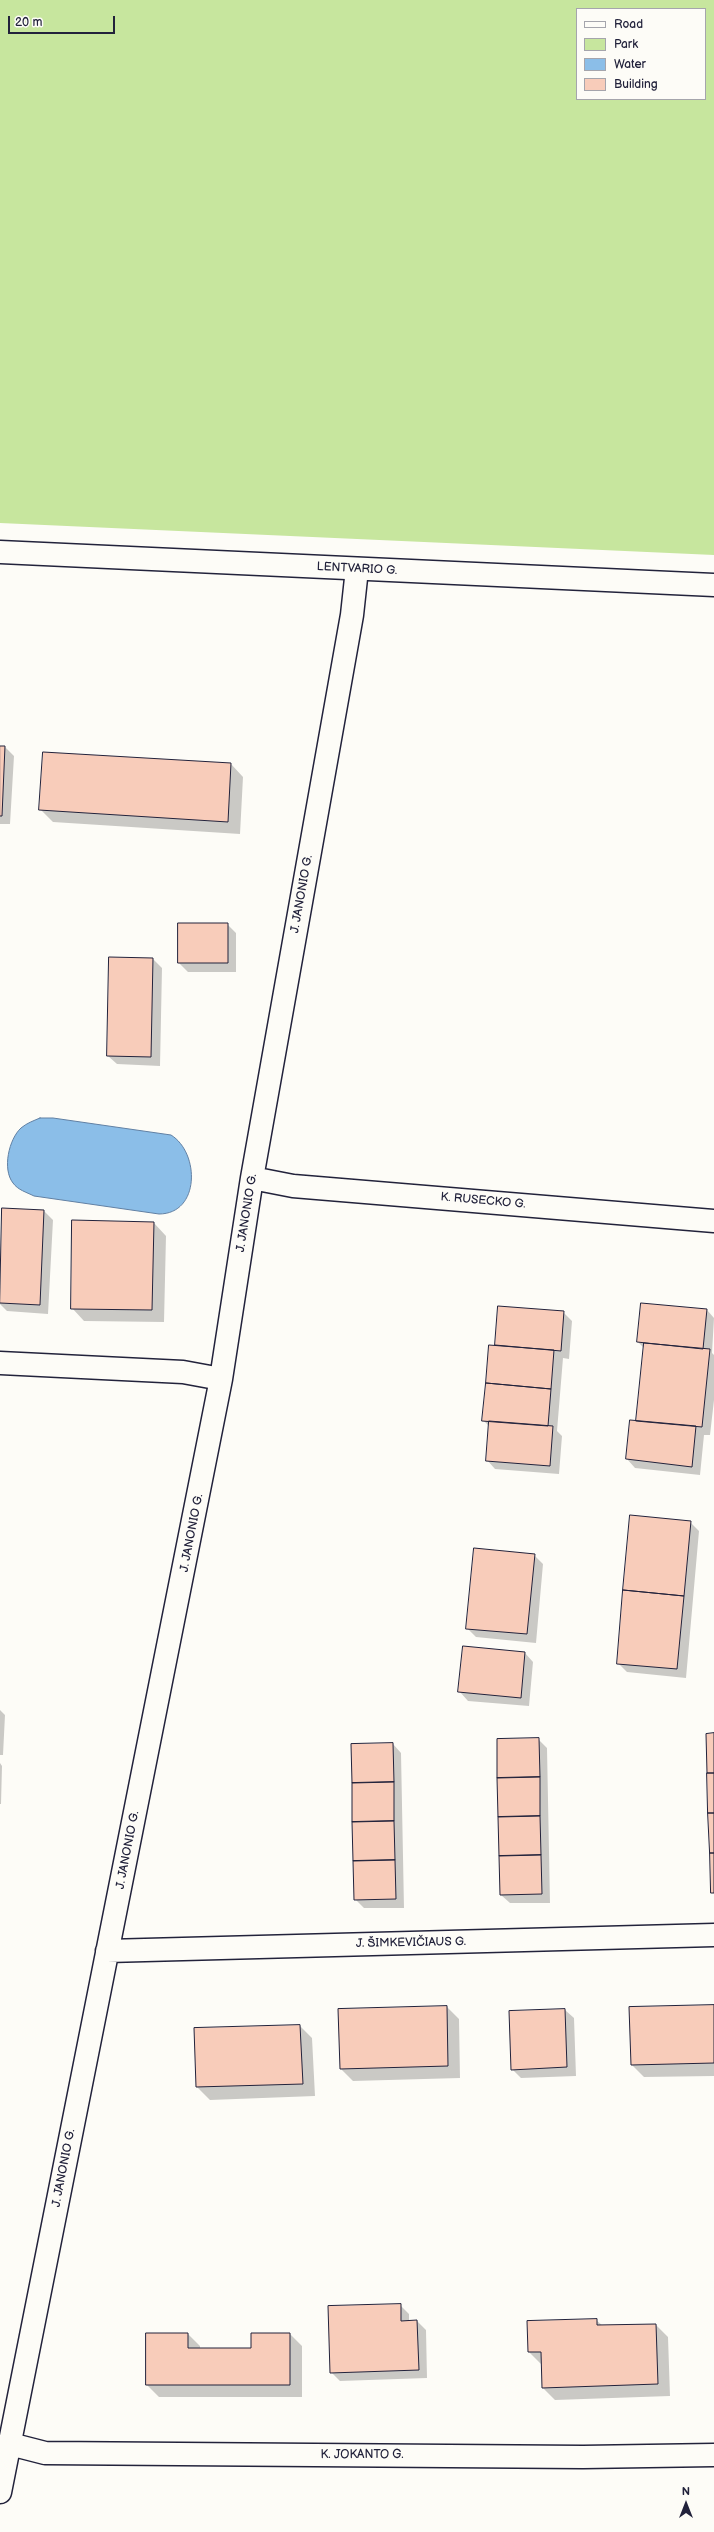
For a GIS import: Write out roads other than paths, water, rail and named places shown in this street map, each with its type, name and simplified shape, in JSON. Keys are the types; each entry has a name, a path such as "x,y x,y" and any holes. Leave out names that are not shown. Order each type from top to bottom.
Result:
{"street":[{"name":"LENTVARIO G.","path":"0,552 714,585"},
{"name":"J. JANONIO G.","path":"0,2492 221,1379 252,1178 352,615 357,569"},
{"name":"K. RUSECKO G.","path":"252,1178 293,1186 714,1221"},
{"path":"0,1363 183,1372 221,1379"},
{"name":"J. ŠIMKEVIČIAUS G.","path":"107,1951 714,1935"},
{"name":"K. JOKANTO G.","path":"10,2444 45,2453 575,2457 714,2454"}],"water":[{"path":"40,1118 53,1118 171,1135 180,1144 187,1155 191,1168 191,1181 188,1194 182,1204 172,1211 159,1214 34,1196 22,1191 13,1183 10,1177 8,1170 8,1154 13,1139 21,1128"}]}
